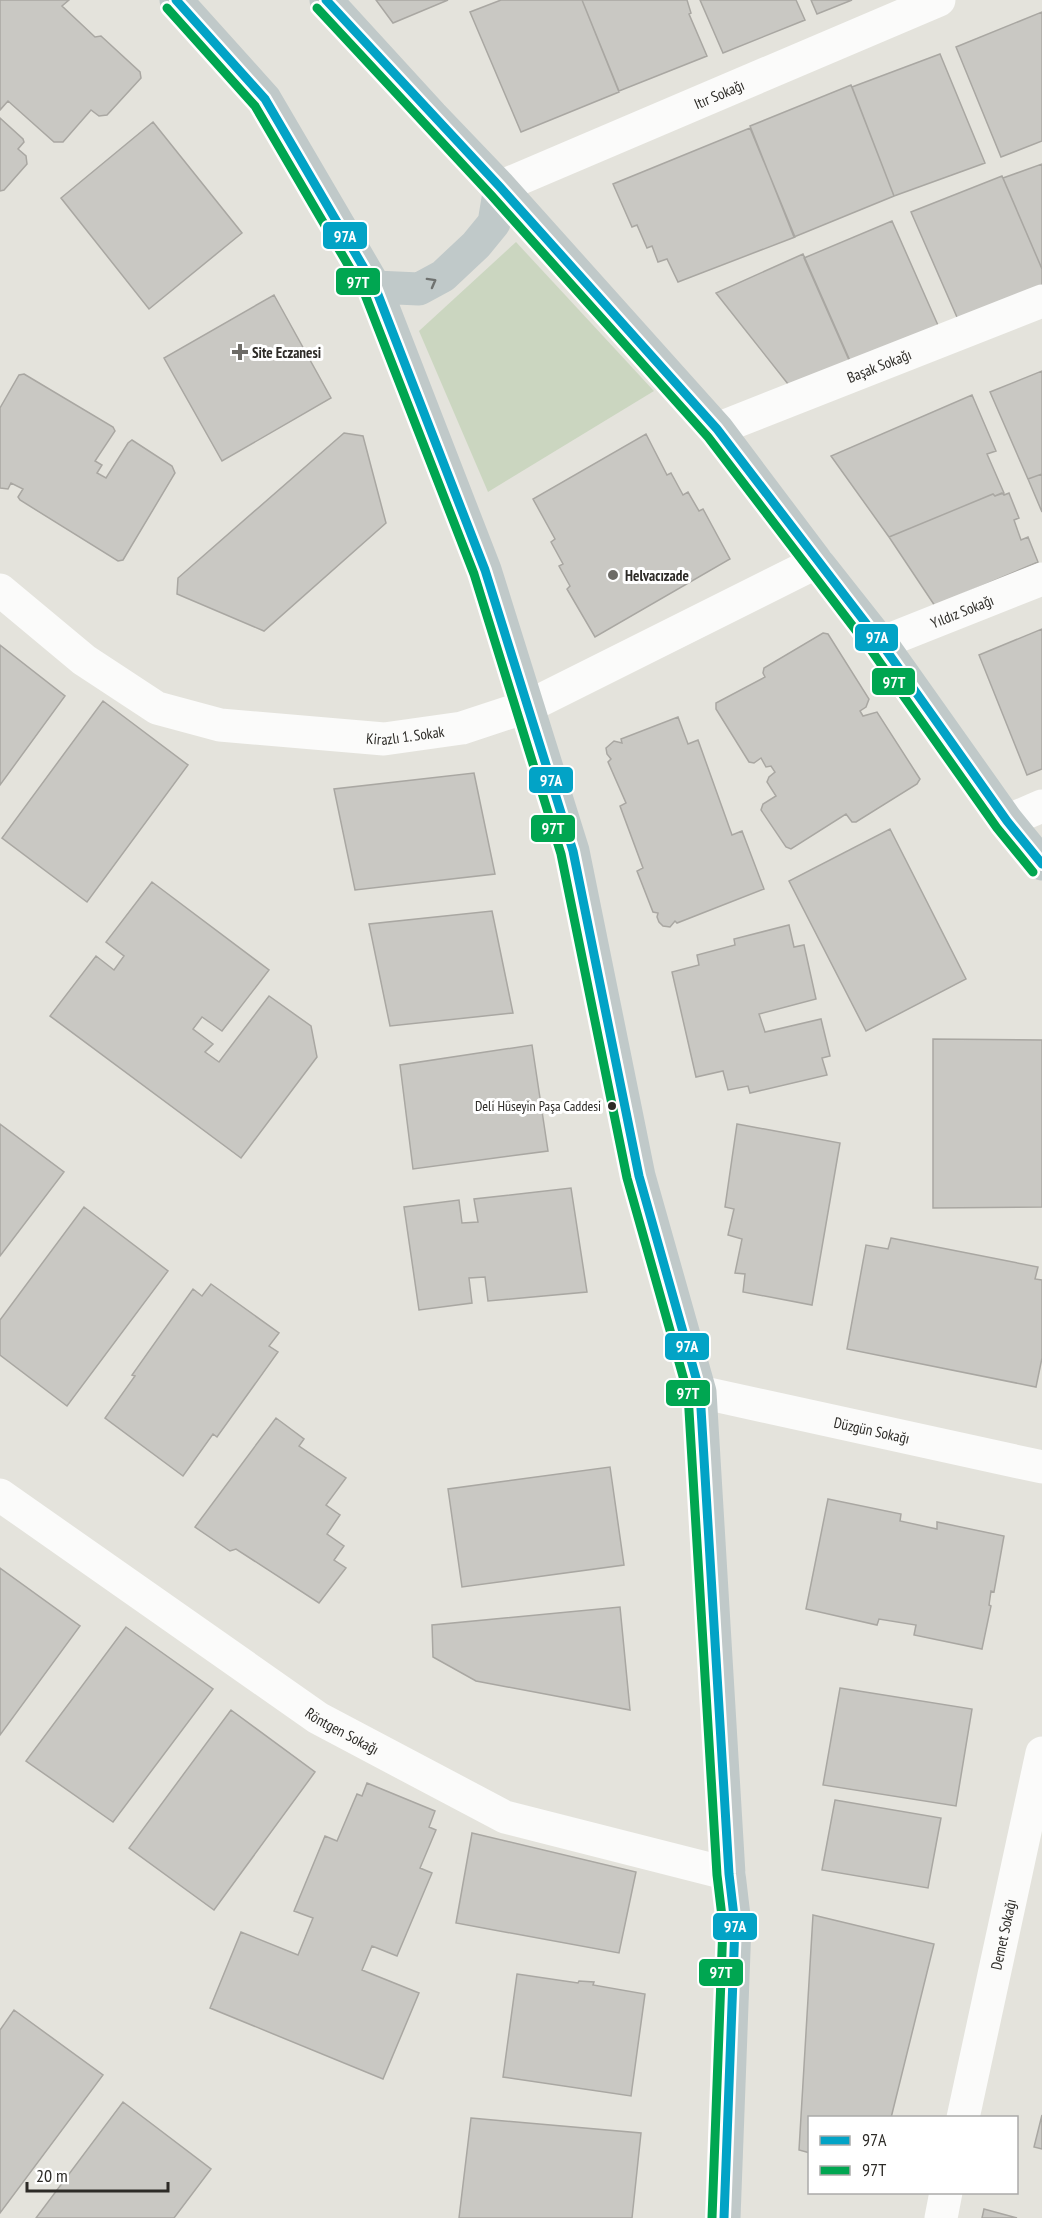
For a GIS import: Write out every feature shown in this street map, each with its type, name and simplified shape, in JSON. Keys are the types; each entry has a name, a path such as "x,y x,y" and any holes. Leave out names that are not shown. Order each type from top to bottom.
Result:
{"main road":[{"path":"176,0 265,99 375,287 485,570 573,851 639,1176 700,1392 729,1874 735,1925 724,2218"},
{"path":"326,0 432,117 501,187 717,429 881,643 1007,821 1042,864"},
{"path":"375,287 419,289 443,276 476,245 494,223 501,187"}],"street":[{"name":"Itır Sokağı","path":"501,187 939,0"},
{"name":"Başak Sokağı","path":"717,429 1042,301"},
{"name":"Kirazlı 1. Sokak","path":"0,591 84,660 158,708 220,725 384,739 462,728 529,706 817,562"},
{"name":"Yıldız Sokağı","path":"881,643 1042,579"},
{"path":"1007,821 1042,806"},
{"name":"Düzgün Sokağı","path":"700,1392 1042,1467"},
{"name":"Röntgen Sokağı","path":"0,1495 318,1718 505,1816 729,1874"},
{"name":"Demet Sokağı","path":"963,2116 1042,1753"},
{"path":"941,2218 946,2194"}],"green space":[{"path":"516,242 654,391 488,492 419,331"}],"building":[{"path":"0,0 69,0 62,6 95,37 101,36 140,72 141,78 107,115 99,116 91,110 63,142 54,142 8,101 0,110"},
{"path":"376,0 448,0 393,23"},
{"path":"501,0 582,0 619,92 521,132 470,12"},
{"path":"582,0 687,0 691,13 689,14 707,56 619,91"},
{"path":"700,0 796,0 805,20 723,53"},
{"path":"811,0 852,0 817,14"},
{"path":"1042,12 1042,141 1001,157 956,47"},
{"path":"940,54 985,163 894,196 852,87"},
{"path":"851,85 894,196 794,237 750,126"},
{"path":"0,118 23,139 24,142 18,149 26,156 27,164 4,190 0,191"},
{"path":"153,122 242,233 149,309 61,198"},
{"path":"750,128 795,237 678,282 667,259 658,262 652,246 647,248 637,225 632,227 613,184"},
{"path":"1042,164 1042,269 1003,178"},
{"path":"1002,176 1042,269 1042,292 960,324 911,212"},
{"path":"892,221 941,332 853,369 804,258"},
{"path":"803,254 851,363 792,389 716,293"},
{"path":"274,295 331,398 222,461 164,358"},
{"path":"1042,371 1042,474 1028,479 990,392"},
{"path":"24,374 113,427 115,431 95,461 102,465 97,473 106,478 132,440 172,466 175,473 123,560 118,561 20,500 18,497 23,489 11,483 8,489 0,488 0,408 19,375"},
{"path":"972,395 996,451 987,454 1004,493 995,496 993,494 889,537 831,456"},
{"path":"344,433 363,436 386,523 264,631 177,594 178,578"},
{"path":"646,434 667,475 671,473 683,495 688,492 699,511 703,509 730,559 595,637 567,589 570,586 559,566 563,564 551,542 555,539 533,499"},
{"path":"1042,474 1042,512 1028,479"},
{"path":"1002,493 1004,495 1009,493 1019,518 1014,520 1021,540 1028,537 1038,562 935,606 889,537 993,494 995,496"},
{"path":"1042,629 1042,769 1027,775 979,655"},
{"path":"823,633 828,634 869,699 866,707 860,711 863,716 877,712 920,779 917,784 856,822 852,822 846,814 791,849 786,847 761,810 763,804 776,796 767,782 775,772 771,766 766,767 761,758 754,763 749,762 716,709 716,703 765,677 764,668"},
{"path":"0,645 65,696 0,785"},
{"path":"103,701 188,765 87,902 2,838"},
{"path":"678,717 688,744 698,740 732,835 742,831 764,889 677,923 675,921 670,927 663,926 657,917 658,913 653,912 637,871 643,868 620,806 626,803 608,762 611,759 606,748 614,741 622,743 621,739"},
{"path":"474,773 495,874 355,890 334,789"},
{"path":"890,829 966,979 866,1031 789,881"},
{"path":"152,882 269,970 222,1031 202,1017 193,1029 213,1044 205,1052 219,1062 269,996 311,1026 317,1057 241,1158 50,1016 96,956 114,970 124,956 106,942"},
{"path":"492,911 513,1013 390,1026 369,924"},
{"path":"789,925 794,947 804,945 816,999 759,1014 765,1032 821,1019 830,1056 822,1058 827,1075 750,1093 748,1086 728,1090 723,1071 696,1077 672,972 699,965 697,955 735,945 734,939"},
{"path":"933,1039 1042,1040 1042,1207 933,1208"},
{"path":"532,1045 548,1151 413,1169 400,1065"},
{"path":"0,1124 64,1172 0,1256"},
{"path":"737,1124 840,1143 812,1305 743,1292 745,1274 735,1273 742,1239 728,1235 734,1209 725,1207"},
{"path":"571,1188 587,1292 488,1301 485,1277 469,1278 472,1303 419,1310 404,1207 459,1200 462,1223 478,1222 474,1199"},
{"path":"84,1207 168,1271 67,1406 0,1355 0,1320"},
{"path":"891,1238 1038,1267 1035,1279 1042,1280 1042,1358 1036,1387 847,1349 866,1245 888,1249"},
{"path":"211,1284 279,1333 269,1346 278,1352 217,1437 213,1434 183,1476 105,1418 135,1376 132,1375 193,1289 202,1296"},
{"path":"276,1418 304,1439 299,1446 346,1478 326,1505 340,1515 327,1534 344,1546 334,1560 346,1568 319,1603 236,1549 230,1551 195,1527"},
{"path":"610,1467 624,1565 462,1587 448,1489"},
{"path":"828,1499 901,1514 900,1521 937,1529 937,1522 1004,1536 994,1592 991,1591 989,1605 991,1606 982,1649 914,1635 916,1625 879,1619 877,1625 806,1609"},
{"path":"0,1568 80,1626 0,1735"},
{"path":"620,1607 630,1710 476,1681 433,1657 432,1625"},
{"path":"126,1627 213,1689 113,1822 26,1761"},
{"path":"840,1688 972,1709 956,1806 823,1785"},
{"path":"231,1710 315,1772 214,1910 129,1848"},
{"path":"367,1783 435,1811 429,1827 436,1830 420,1868 432,1873 397,1956 372,1946 362,1970 419,1993 383,2079 210,2008 241,1932 298,1955 313,1918 294,1911 325,1836 337,1841 357,1794 362,1796"},
{"path":"835,1800 941,1818 928,1888 822,1870"},
{"path":"472,1833 636,1872 619,1953 456,1923"},
{"path":"813,1915 934,1944 891,2116 808,2116 808,2152 799,2150"},
{"path":"517,1974 578,1983 579,1981 594,1982 593,1985 645,1994 631,2096 503,2077"},
{"path":"14,2010 103,2075 0,2213 0,2030"},
{"path":"123,2102 211,2169 174,2218 36,2218"},
{"path":"1042,2115 1042,2149 1034,2147"},
{"path":"471,2118 641,2133 632,2218 459,2218"},
{"path":"984,2209 1017,2218 982,2218"}],"transit line":[{"name":"97A","path":"176,0 265,99 375,287 485,570 573,851 639,1176 700,1392 729,1874 735,1925 724,2218"},
{"name":"97A","path":"326,0 500,187 717,429 881,643 1007,821 1042,864"},
{"name":"97T","path":"167,8 255,106 364,292 474,574 561,854 627,1178 688,1394 717,1875 723,1925 712,2218"},
{"name":"97T","path":"317,8 491,195 708,437 871,650 997,828 1033,872"}],"place":[{"name":"Site Eczanesi","path":"240,352"},
{"name":"Helvacızade","path":"613,575"},
{"name":"Deli Hüseyin Paşa Caddesi","path":"612,1106"}]}
